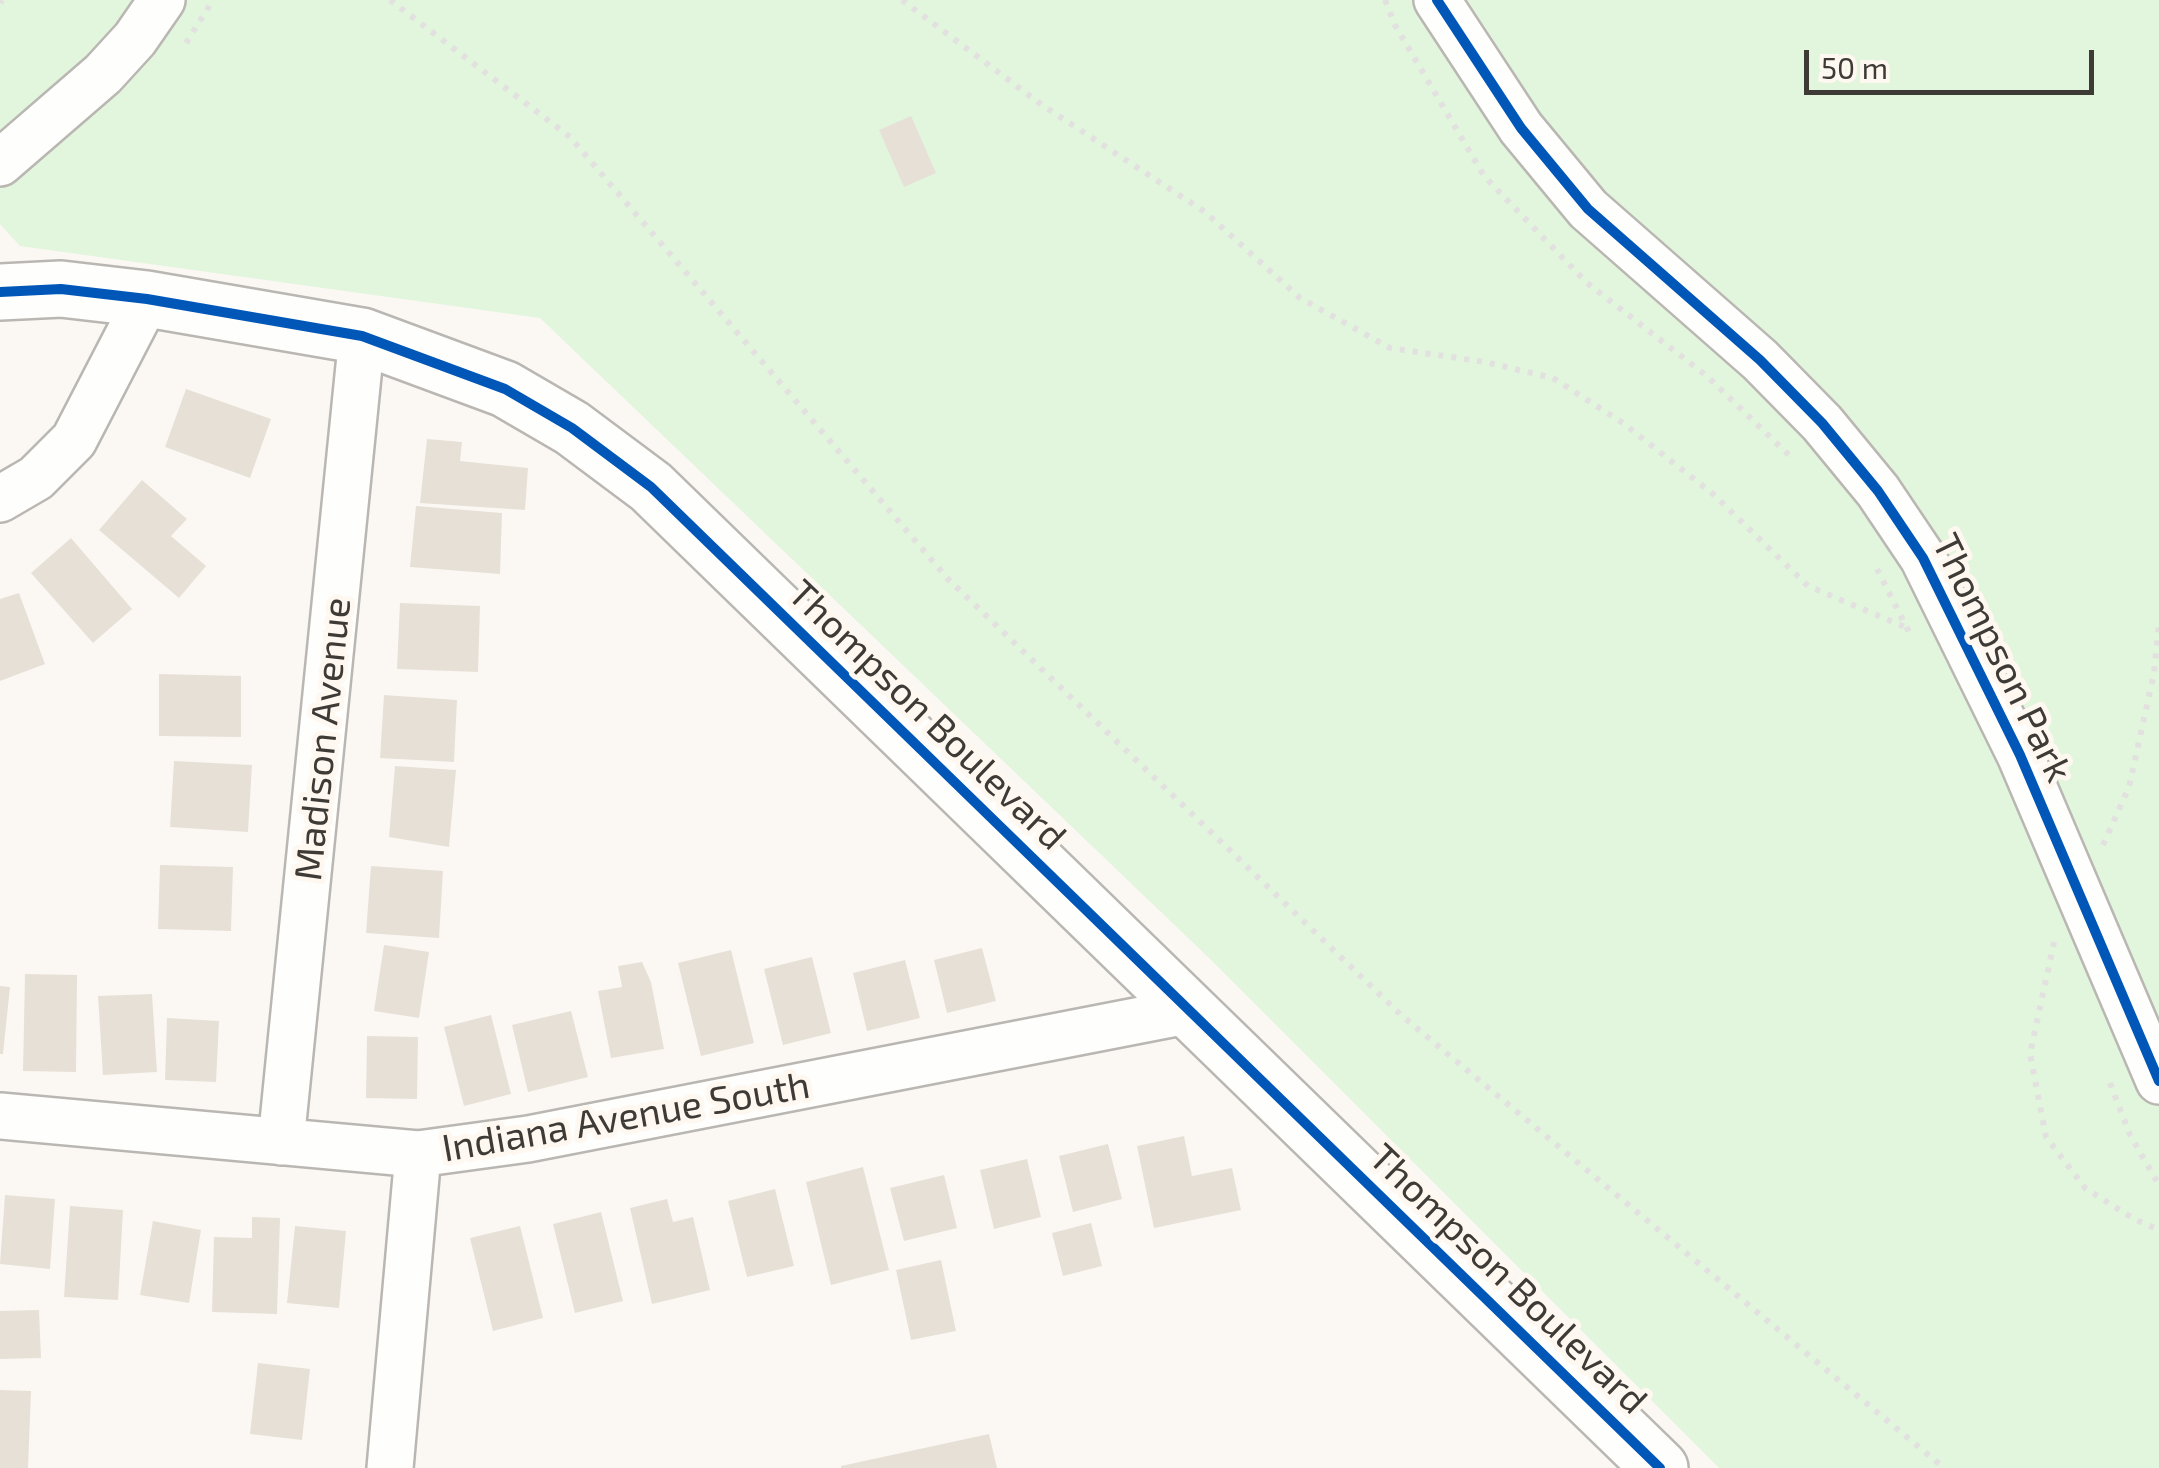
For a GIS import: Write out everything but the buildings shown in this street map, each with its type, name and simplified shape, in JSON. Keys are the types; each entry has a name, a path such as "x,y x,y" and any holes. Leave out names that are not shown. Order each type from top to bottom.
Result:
{"street":[{"path":"0,163 104,74 162,0"},
{"name":"Thompson Park","path":"1436,0 1520,128 1588,209 1760,360 1822,423 1878,491 1923,558 2020,755 2155,1065"},
{"name":"Thompson Boulevard","path":"0,292 61,290 147,299 362,336 506,389 572,428 651,488 1660,1468"},
{"path":"0,499 36,478 74,440 147,299"},
{"name":"Madison Avenue","path":"281,1142 362,336"},
{"name":"Indiana Avenue South","path":"0,1116 418,1154 528,1139 1187,1012"},
{"path":"390,1468 418,1154"}],"path":[{"path":"390,0 570,137 948,579 1401,1015 1944,1468"},
{"path":"902,0 1042,105 1205,212 1300,298 1390,348 1485,362 1553,378 1624,423 1713,494 1808,586 1905,627"},
{"path":"1385,0 1395,26 1484,176 1586,282 1708,377 1794,460"},
{"path":"1872,560 1914,640"},
{"path":"2129,787 2154,673 2159,622"},
{"path":"2047,925 2060,956"},
{"path":"2054,942 2030,1054 2046,1137 2085,1188 2134,1220 2159,1230"},
{"path":"2109,1080 2130,1135 2159,1185"}],"green space":[{"path":"0,0 2159,0 2159,1468 1719,1468 1207,956 540,318 20,246 0,224"}],"cycle path":[{"path":"1437,0 1521,128 1588,209 1760,360 1822,423 1878,491 1923,558 2020,755 2159,1081"},
{"path":"0,292 61,289 147,299 362,336 505,389 572,428 651,487 1660,1468"}]}
